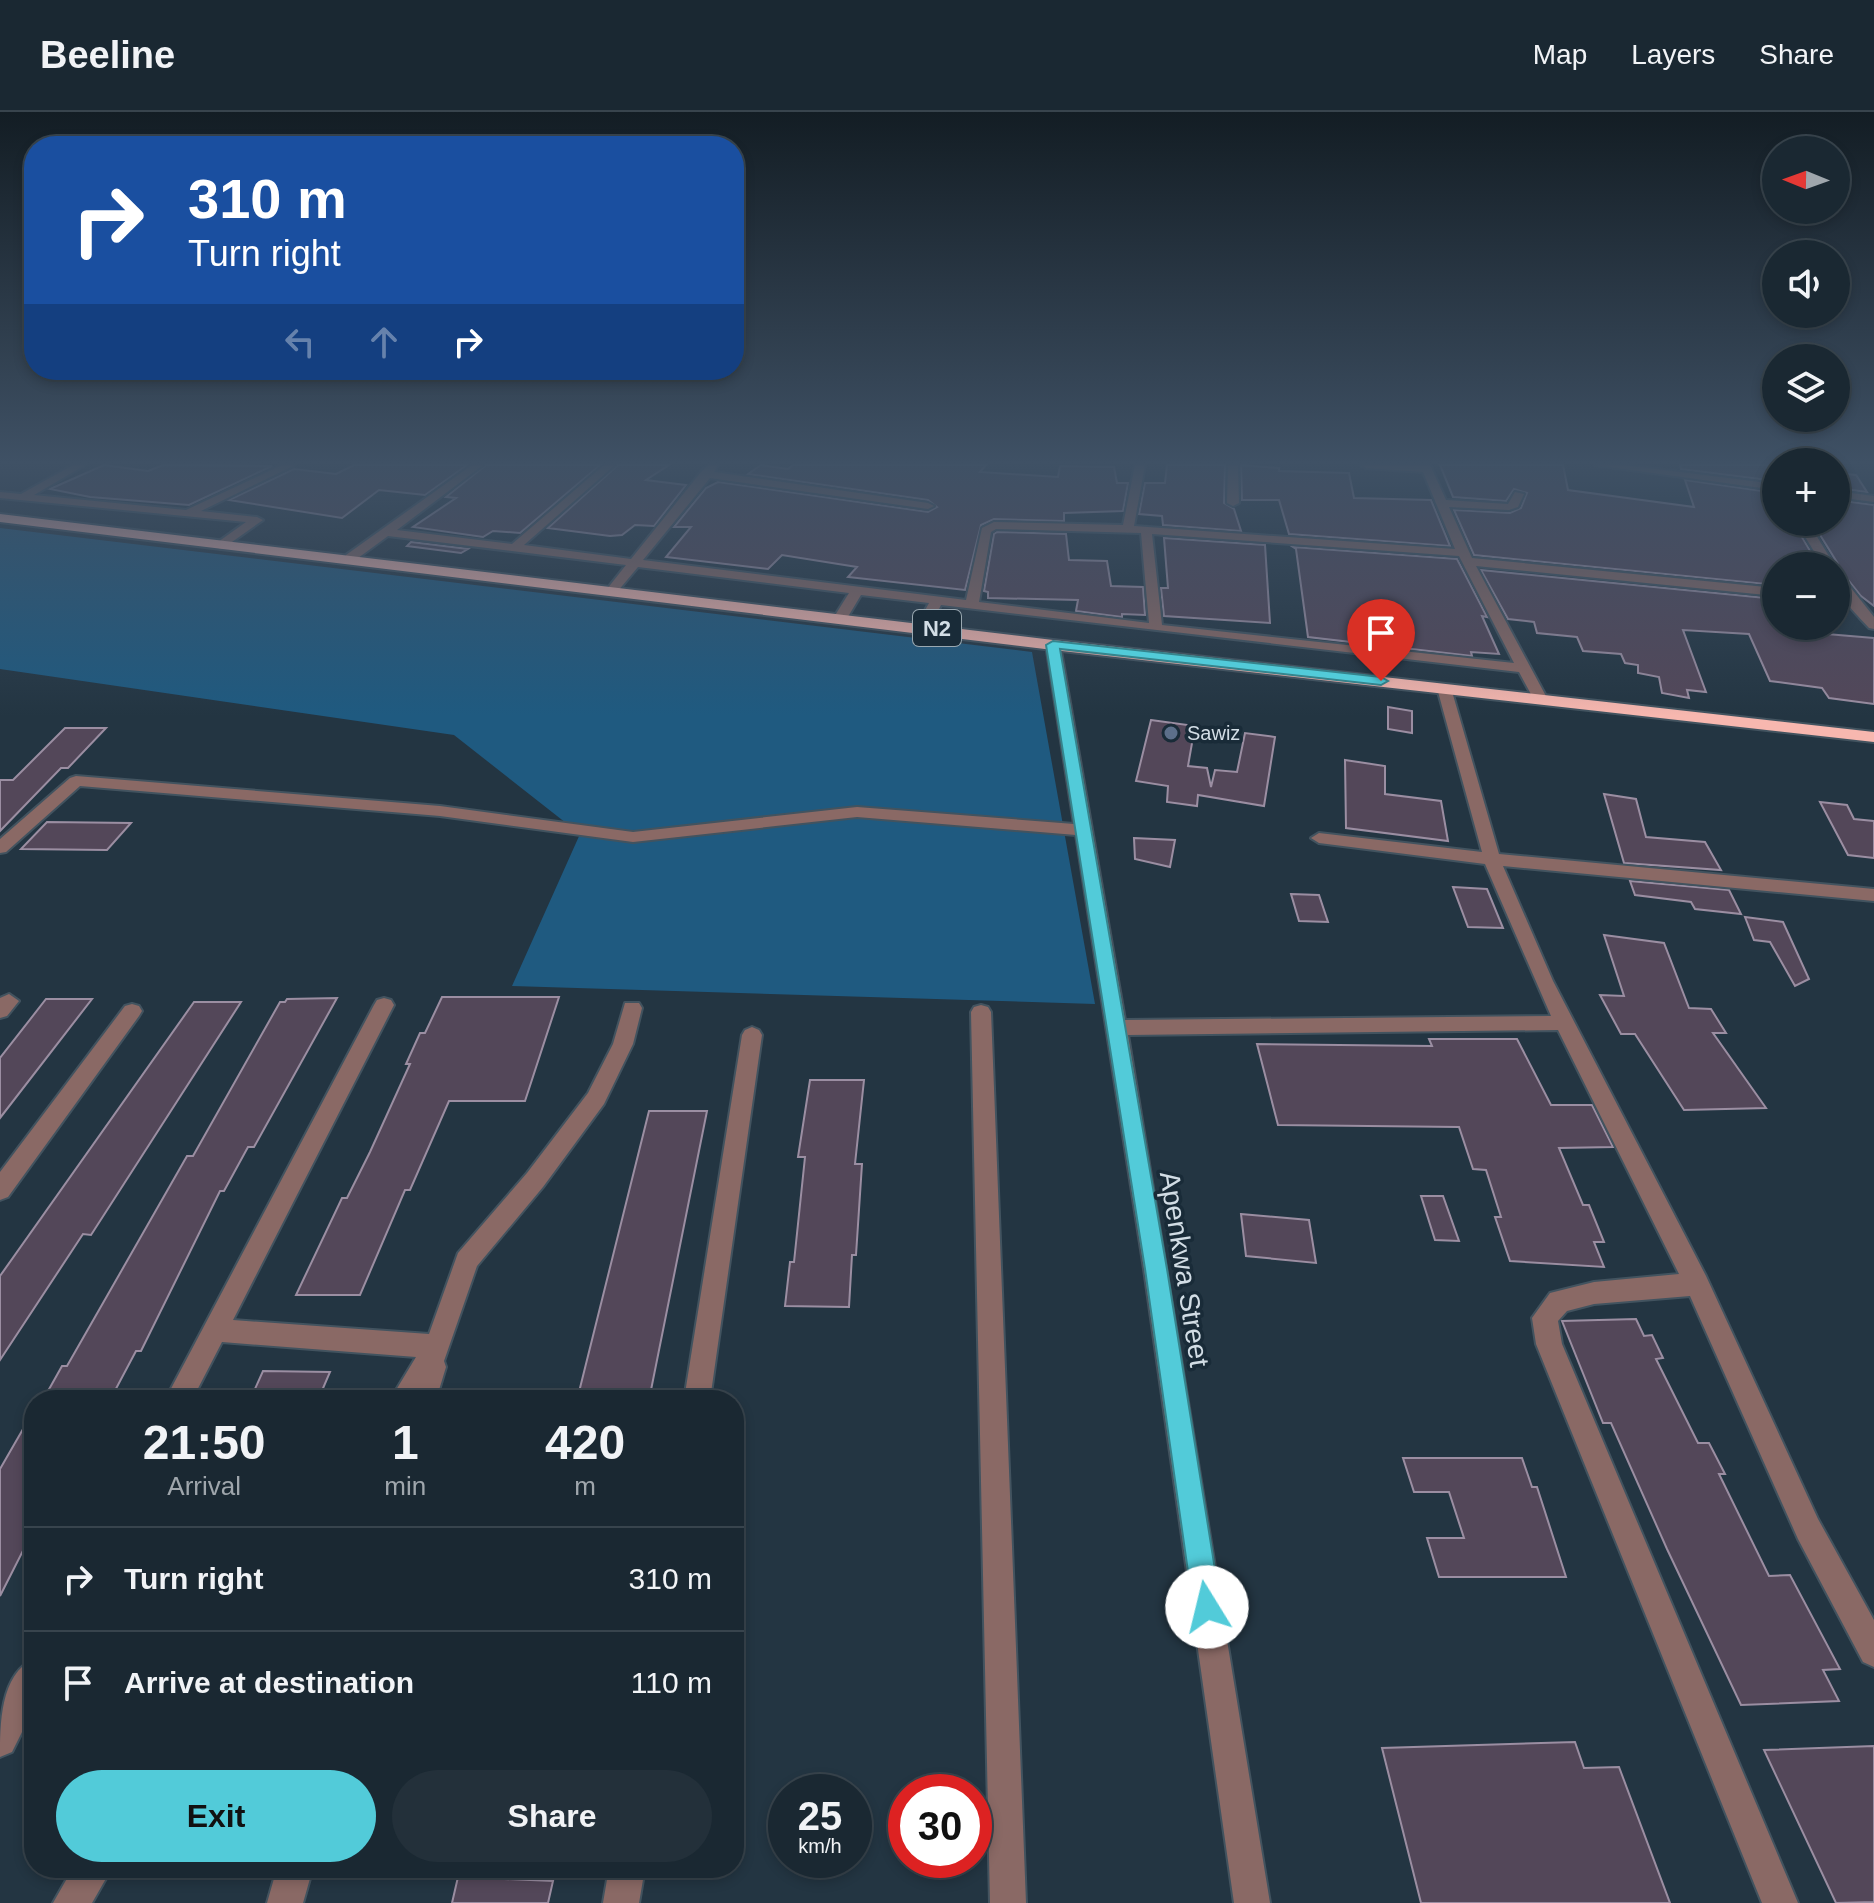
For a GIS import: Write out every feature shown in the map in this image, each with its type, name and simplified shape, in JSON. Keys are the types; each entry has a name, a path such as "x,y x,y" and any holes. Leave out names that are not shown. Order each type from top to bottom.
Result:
{"highway":[{"name":"N2","path":"257,549 613,589 1053,645 1874,737"}],"street":[{"path":"350,558 364,549"},
{"path":"526,549 1156,628 1524,668"},
{"path":"613,589 647,549"},
{"path":"972,605 983,549"},
{"path":"1148,549 1156,628"},
{"path":"1366,549 1762,590"},
{"path":"1461,549 1540,698"},
{"path":"841,617 856,592"},
{"path":"923,627 937,600"},
{"path":"1851,600 1874,625"},
{"name":"Apenkwa Street","path":"1053,645 1081,830 1156,1269 1252,1903"},
{"path":"1444,688 1492,859 1564,1023 1697,1284 1808,1529 1874,1651"},
{"path":"0,848 76,781 424,810 633,837 857,812 1081,830"},
{"path":"1319,838 1492,859 1874,895"},
{"path":"183,1390 384,1005"},
{"path":"426,1390 467,1261 535,1180 596,1098 623,1044 632,1008"},
{"path":"0,1190 132,1011"},
{"path":"981,1012 1008,1903"},
{"path":"1115,1028 1564,1023"},
{"path":"699,1390 752,1035"},
{"path":"1697,1284 1594,1293 1559,1301 1545,1318 1549,1344 1780,1903"},
{"path":"214,1330 438,1347"},
{"path":"410,1390 438,1347"},
{"path":"0,1740 24,1694"},
{"path":"71,1903 87,1878"},
{"path":"285,1903 292,1878"},
{"path":"621,1903 625,1878"}],"shaded area":[{"path":"0,549 171,549 1032,652 1095,1004 512,986 580,834 454,735 0,669"}],"building":[{"path":"427,549 468,549 461,553"},
{"path":"673,549 975,549 965,590 848,577 857,567 782,555 768,569 666,557"},
{"path":"991,549 1068,549 1069,560 1107,561 1111,586 1143,587 1145,615 1122,614 1122,617 1076,611 1078,600 988,598 988,592 984,591"},
{"path":"1165,549 1265,549 1270,623 1164,616 1161,588 1168,588"},
{"path":"1296,549 1457,559 1487,617 1482,616 1499,654 1471,652 1472,656 1308,637"},
{"path":"1471,549 1809,549 1811,552 1762,552 1762,584 1474,555"},
{"path":"1828,549 1874,549 1874,606 1850,582 1850,552 1831,552"},
{"path":"1481,570 1762,598 1762,640 1850,640 1850,636 1874,638 1874,704 1829,698 1822,688 1770,681 1749,634 1683,630 1706,692 1687,690 1689,698 1662,693 1659,677 1638,673 1638,665 1625,663 1621,654 1583,651 1577,637 1537,633 1534,622 1508,619"},
{"path":"1388,707 1412,711 1412,733 1388,729"},
{"path":"1151,720 1195,726 1188,766 1207,768 1211,787 1215,770 1237,772 1245,733 1275,737 1264,806 1198,795 1197,806 1167,802 1168,786 1136,781"},
{"path":"65,728 106,728 68,768 61,768 0,831 0,780 13,780"},
{"path":"1345,760 1385,766 1385,794 1441,801 1448,841 1346,828"},
{"path":"1604,794 1636,799 1646,837 1705,842 1721,870 1624,863"},
{"path":"1820,802 1847,805 1854,819 1874,821 1874,858 1848,855"},
{"path":"47,822 131,823 107,850 21,849"},
{"path":"1134,838 1175,840 1170,867 1135,859"},
{"path":"1630,881 1729,890 1741,914 1695,909 1691,902 1635,895"},
{"path":"1453,887 1487,889 1503,928 1468,927"},
{"path":"1291,894 1319,895 1328,922 1299,921"},
{"path":"1745,917 1783,922 1809,979 1795,986 1770,942 1754,940"},
{"path":"1604,935 1664,943 1689,1008 1711,1009 1726,1033 1713,1033 1766,1108 1684,1110 1635,1034 1621,1034 1600,995 1624,996"},
{"path":"442,997 559,997 525,1101 449,1101 410,1190 405,1190 360,1295 296,1295 342,1198 347,1198 370,1152 410,1064 406,1064 420,1033 425,1033"},
{"path":"337,998 254,1147 248,1147 224,1191 220,1191 141,1351 136,1351 115,1390 49,1390 62,1366 67,1366 187,1156 193,1156 280,1002 287,999"},
{"path":"46,999 92,999 0,1118 0,1058"},
{"path":"194,1002 241,1002 91,1235 83,1234 0,1360 0,1276"},
{"path":"1429,1039 1517,1039 1551,1105 1592,1105 1613,1147 1559,1148 1583,1205 1589,1205 1604,1242 1594,1242 1604,1267 1510,1261 1495,1217 1501,1217 1486,1170 1473,1169 1459,1127 1278,1125 1257,1044 1432,1046"},
{"path":"810,1080 864,1080 855,1164 862,1164 856,1255 852,1255 849,1307 785,1306 790,1262 794,1262 805,1157 798,1157"},
{"path":"649,1111 707,1111 651,1390 579,1390"},
{"path":"1421,1196 1443,1196 1459,1241 1435,1240"},
{"path":"1241,1214 1309,1220 1316,1263 1246,1256"},
{"path":"1636,1319 1644,1336 1652,1335 1663,1358 1656,1359 1698,1443 1709,1443 1725,1474 1719,1474 1769,1576 1790,1575 1840,1669 1823,1670 1839,1701 1741,1705 1611,1423 1603,1423 1562,1321"},
{"path":"263,1371 330,1372 322,1390 254,1390"},
{"path":"24,1427 24,1549 0,1596 0,1469"},
{"path":"1403,1458 1522,1458 1532,1487 1537,1487 1566,1577 1439,1577 1427,1538 1464,1538 1449,1492 1414,1492"},
{"path":"1575,1742 1584,1768 1619,1767 1670,1903 1421,1903 1382,1748"},
{"path":"1874,1746 1874,1902 1836,1903 1764,1750"},
{"path":"458,1878 553,1881 548,1903 452,1903"}],"place":[{"name":"Sawiz","path":"1171,733"}],"route":[{"path":"1207,1607 1156,1269 1053,645 1381,681"}]}
